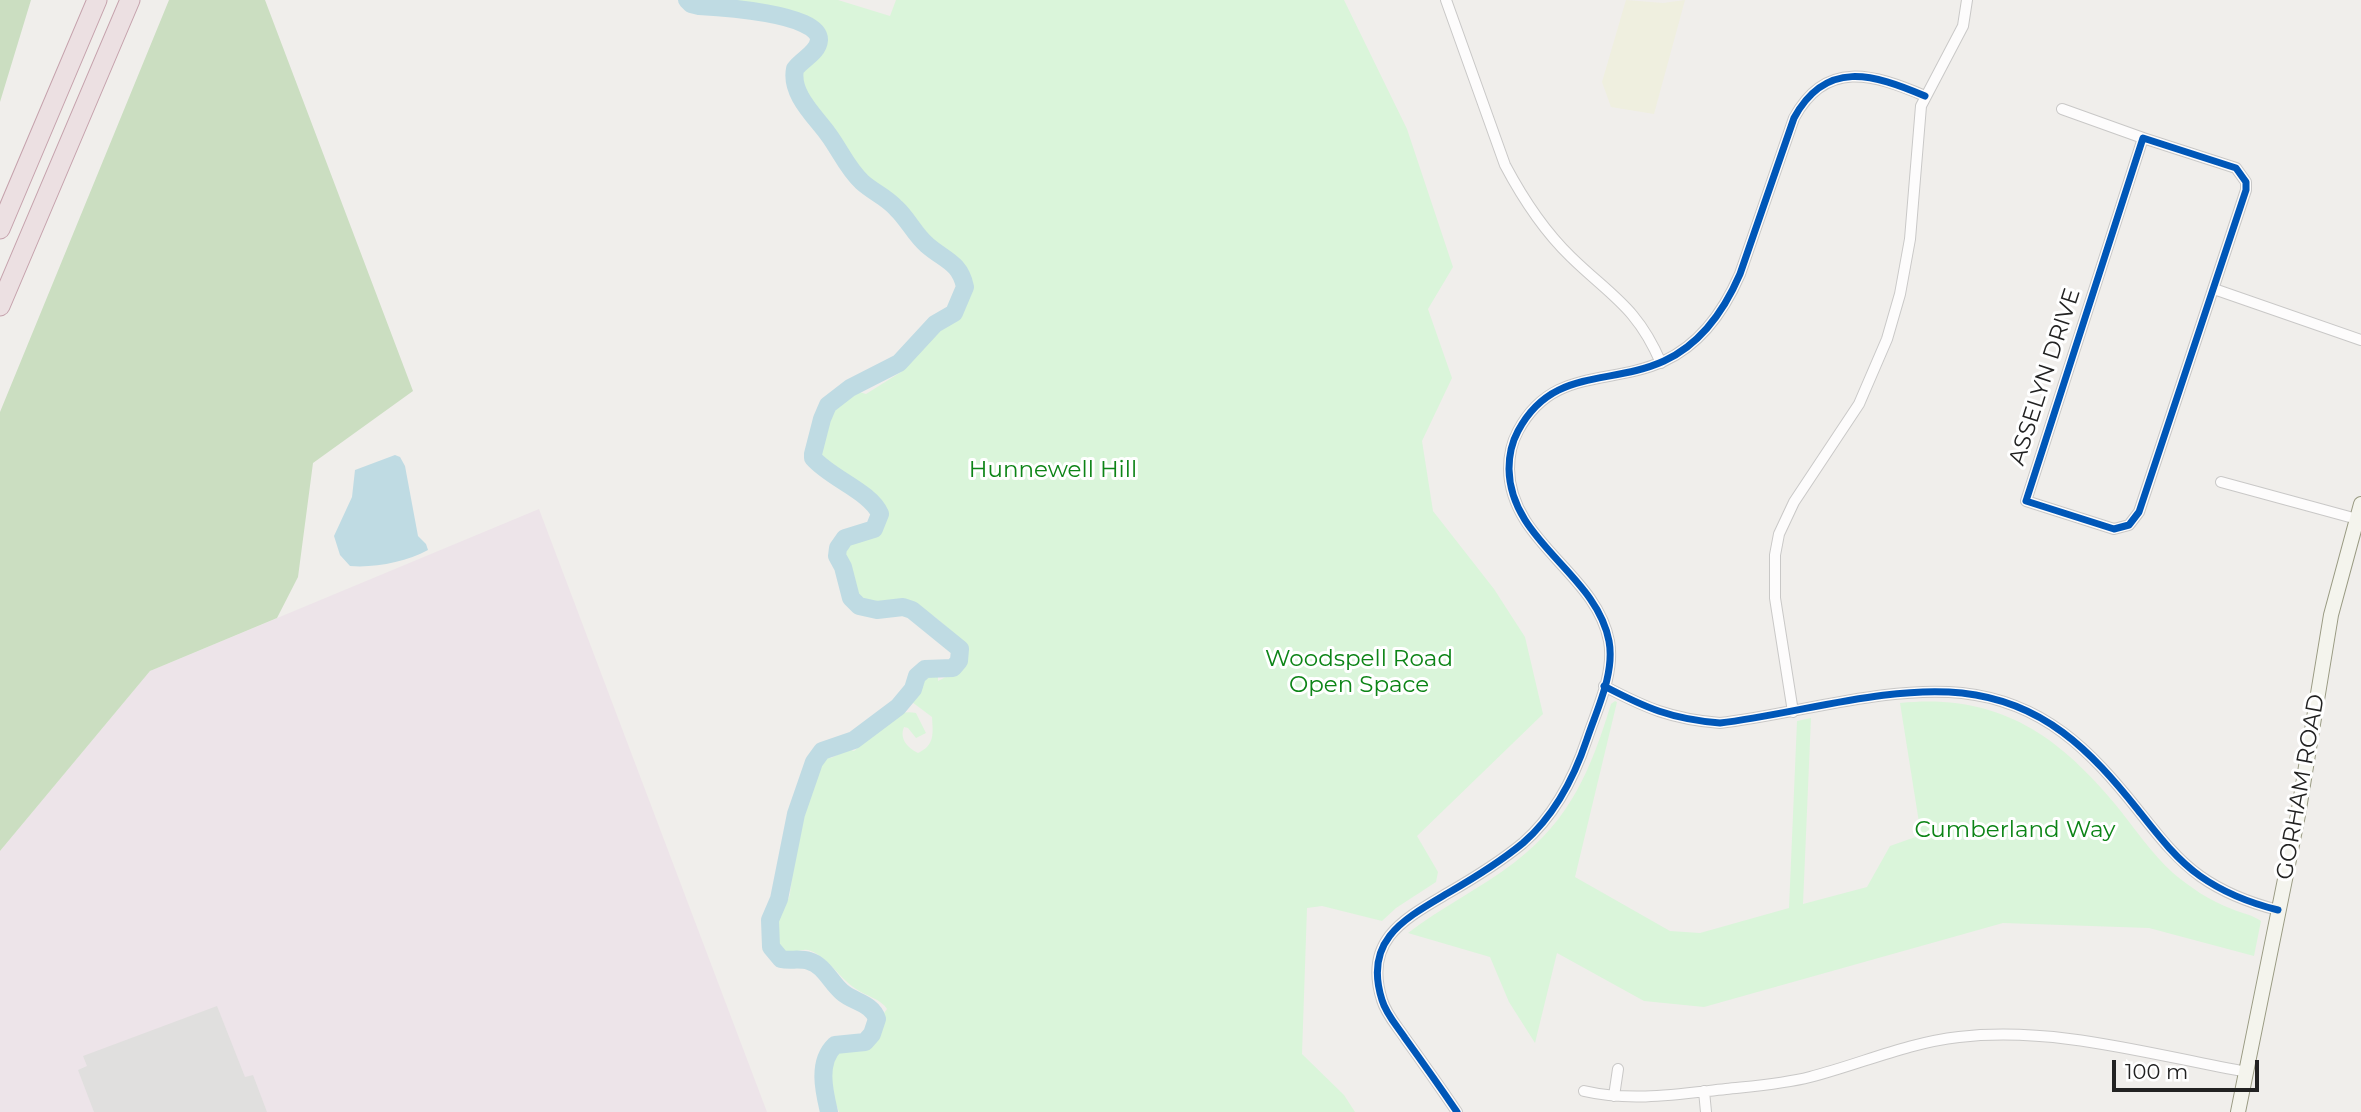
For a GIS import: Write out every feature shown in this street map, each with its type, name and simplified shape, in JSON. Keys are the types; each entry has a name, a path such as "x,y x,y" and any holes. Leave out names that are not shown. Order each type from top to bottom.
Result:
{"highway":[{"path":"0,229 97,0"},
{"path":"0,306 130,0"}],"main road":[{"name":"GORHAM ROAD","path":"2238,1112 2298,815 2331,615 2361,504"}],"street":[{"path":"1446,0 1505,165 1518,189 1560,246 1635,316 1661,363"},
{"path":"1793,712 1775,598 1774,555 1783,523 1794,502 1859,404 1879,361 1905,272 1918,128 1925,96 1963,26 1967,0"},
{"path":"1457,1112 1383,1004 1377,974 1381,951 1396,927 1416,911 1499,861 1524,842 1545,819 1563,793 1577,765 1604,686 1610,653 1604,626 1585,592 1523,518 1511,489 1509,472 1511,450 1516,435 1525,417 1543,398 1560,389 1661,363 1695,341 1718,316 1731,296 1794,118 1807,97 1825,83 1854,76 1881,80 1925,96"},
{"name":"ASSELYN DRIVE","path":"2062,109 2227,164 2236,168 2246,182 2245,199 2139,512 2133,522 2119,529 2108,528 2026,501 2143,138"},
{"path":"2214,289 2361,340"},
{"path":"2221,482 2357,519"},
{"path":"1604,686 1658,712 1688,720 1720,723 1901,694 1937,691 1991,698 2024,709 2055,726 2083,747 2193,871 2237,897 2278,910"},
{"path":"1584,1091 1642,1097 1792,1081 1905,1046 1998,1034 2067,1038 2247,1072"},
{"path":"1614,1096 1618,1069"},
{"path":"1704,1091 1706,1112"}],"shaded area":[{"path":"539,509 767,1112 0,1112 0,851 150,671"},
{"path":"217,1006 245,1077 253,1075 267,1112 94,1112 78,1070 87,1066 83,1056"}],"green space":[{"path":"0,0 31,0 0,102"},
{"path":"169,0 265,0 413,391 313,463 298,577 277,618 150,671 0,851 0,412"},
{"name":"Hunnewell Hill","path":"716,0 838,0 890,16 896,0 1344,0 1407,129 1453,267 1428,309 1452,378 1422,441 1433,511 1494,589 1525,637 1543,714 1417,836 1438,872 1436,882 1396,908 1382,921 1322,906 1307,908 1302,1054 1344,1095 1355,1112 839,1112 830,1089 830,1060 842,1049 856,1050 864,1047 878,1029 887,1009 850,985 818,954 807,950 784,952 777,942 776,923 790,894 805,796 819,762 829,753 827,757 831,758 849,749 854,751 882,724 898,714 916,713 926,733 916,738 904,727 903,735 908,746 918,753 924,750 930,743 932,717 912,702 913,690 917,680 926,674 938,672 938,681 952,673 959,663 960,652 950,631 929,613 905,604 867,605 851,591 849,584 853,576 842,552 851,541 874,532 879,519 867,498 832,469 817,452 825,424 839,398 844,400 856,391 866,394 901,372 932,336 954,322 966,306 971,280 962,266 936,243 894,197 870,179 842,151 833,130 806,96 797,76 815,56 817,40 810,25 790,11"},
{"path":"1626,0 1663,3 1685,0 1654,114 1611,107 1602,82"},
{"name":"Cumberland Way","path":"1617,702 1575,877 1670,931 1700,933 1789,908 1797,721 1811,718 1803,904 1867,887 1890,846 1921,835 1900,703 1934,702 1966,705 1995,712 2046,738 2070,757 2093,779 2173,873 2208,898 2261,921 2254,956 2149,928 2003,923 1704,1007 1644,1001 1557,953 1535,1043 1509,1002 1490,957 1408,933 1515,862 1551,828 1565,810 1587,771 1611,704"}],"water":[{"path":"395,455 400,457 405,466 418,536 428,550 390,563 350,566 340,555 334,536 352,497 355,470"}],"waterway":[{"path":"687,0 699,6 766,13 803,23 815,31 818,45 795,69 794,78 800,96 857,177 892,204 923,241 955,267 965,287 954,313 935,324 899,363 850,388 828,405 813,454 813,458 820,465 868,499 880,514 874,529 845,538 838,548 837,556 843,567 851,598 859,606 877,610 903,607 912,610 960,649 959,661 953,668 925,669 917,676 913,689 898,707 854,740 822,751 814,762 796,814 779,899 770,920 771,947 781,959 806,960 819,966 842,992 871,1009 877,1019 872,1034 865,1042 835,1045 829,1052 823,1077 829,1112"}],"cycle path":[{"path":"1457,1112 1384,1005 1378,979 1378,962 1383,947 1403,922 1505,857 1544,821 1562,796 1582,754 1610,666 1609,641 1601,617 1588,596 1538,538 1523,517 1513,495 1509,464 1516,435 1532,411 1547,397 1583,381 1643,369 1664,361 1689,345 1710,325 1727,301 1740,274 1794,118 1807,99 1821,87 1836,79 1869,78 1925,96"},
{"path":"2143,138 2236,168 2246,182 2246,190 2139,512 2129,525 2114,529 2026,501 2143,138"},
{"path":"1604,686 1659,711 1687,719 1720,723 1903,693 1962,693 1991,698 2041,718 2083,749 2120,788 2167,846 2191,869 2209,882 2247,901 2278,910"}],"park label":[{"name":"Woodspell Road Open Space","path":"1359,672"}]}
